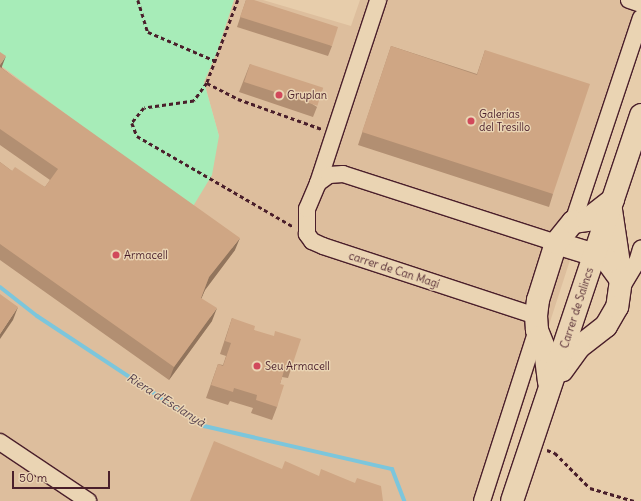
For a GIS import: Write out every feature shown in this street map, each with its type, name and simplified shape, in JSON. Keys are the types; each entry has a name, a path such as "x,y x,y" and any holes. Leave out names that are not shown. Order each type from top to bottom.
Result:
{"main road":[{"name":"Carrer de Salincs","path":"512,501 641,115"},
{"path":"612,203 620,285 617,307 606,326 579,347 550,387 545,350 537,323 538,300 556,243 573,222 587,220 612,203"},
{"path":"556,243 605,258 620,285"},
{"path":"537,323 606,326"}],"street":[{"path":"307,234 307,209 334,139 378,0"},
{"path":"629,0 641,4"},
{"path":"573,222 641,18"},
{"path":"334,139 334,160 349,176"},
{"path":"318,183 329,175 349,176 556,243"},
{"name":"carrer de Can Magí","path":"307,234 312,241 323,246 537,323"},
{"path":"620,285 637,262 641,249"},
{"path":"482,501 537,323"},
{"path":"0,442 88,501"}],"path":[{"path":"138,0 148,32 216,61"},
{"path":"238,0 207,83 194,101 144,108 132,123 137,136 307,234"},
{"path":"207,83 238,99 334,139"},
{"path":"531,444 555,453 590,488 634,501"}],"shaded area":[{"path":"234,0 263,0 351,26 360,0 641,0 641,41 492,501 0,501 0,65 23,81 219,136 204,82 217,52"}],"green space":[{"path":"0,0 234,0 217,52 204,82 219,136 212,175 192,208 0,65"}],"building":[{"path":"246,0 254,0 338,27 332,46 240,17"},
{"name":"Galerías del Tresillo","path":"391,46 477,75 485,50 590,84 553,194 362,132"},
{"path":"0,52 6,56 0,65"},
{"path":"250,64 323,88 317,106 244,82"},
{"name":"Armacell","path":"0,67 240,238 209,277 201,298 217,308 174,367 0,244 0,162 12,171 15,167 45,187 58,169 0,129"},
{"path":"0,294 18,307 0,334"},
{"name":"Seu Armacell","path":"232,318 255,326 254,330 274,336 275,331 301,339 292,366 286,364 280,384 284,385 277,407 256,400 257,395 234,388 233,392 211,385 218,364 223,366 231,343 225,341"},
{"path":"214,441 282,469 285,461 319,476 321,469 355,483 357,478 381,486 383,501 190,501"}],"waterway":[{"name":"Riera d'Esclanyà","path":"0,287 37,316 204,426 392,469 404,501"}],"place":[{"name":"Gruplan","path":"279,95"},
{"name":"Galerías del Tresillo","path":"471,121"},
{"name":"Armacell","path":"116,255"},
{"name":"Seu Armacell","path":"257,366"}]}
